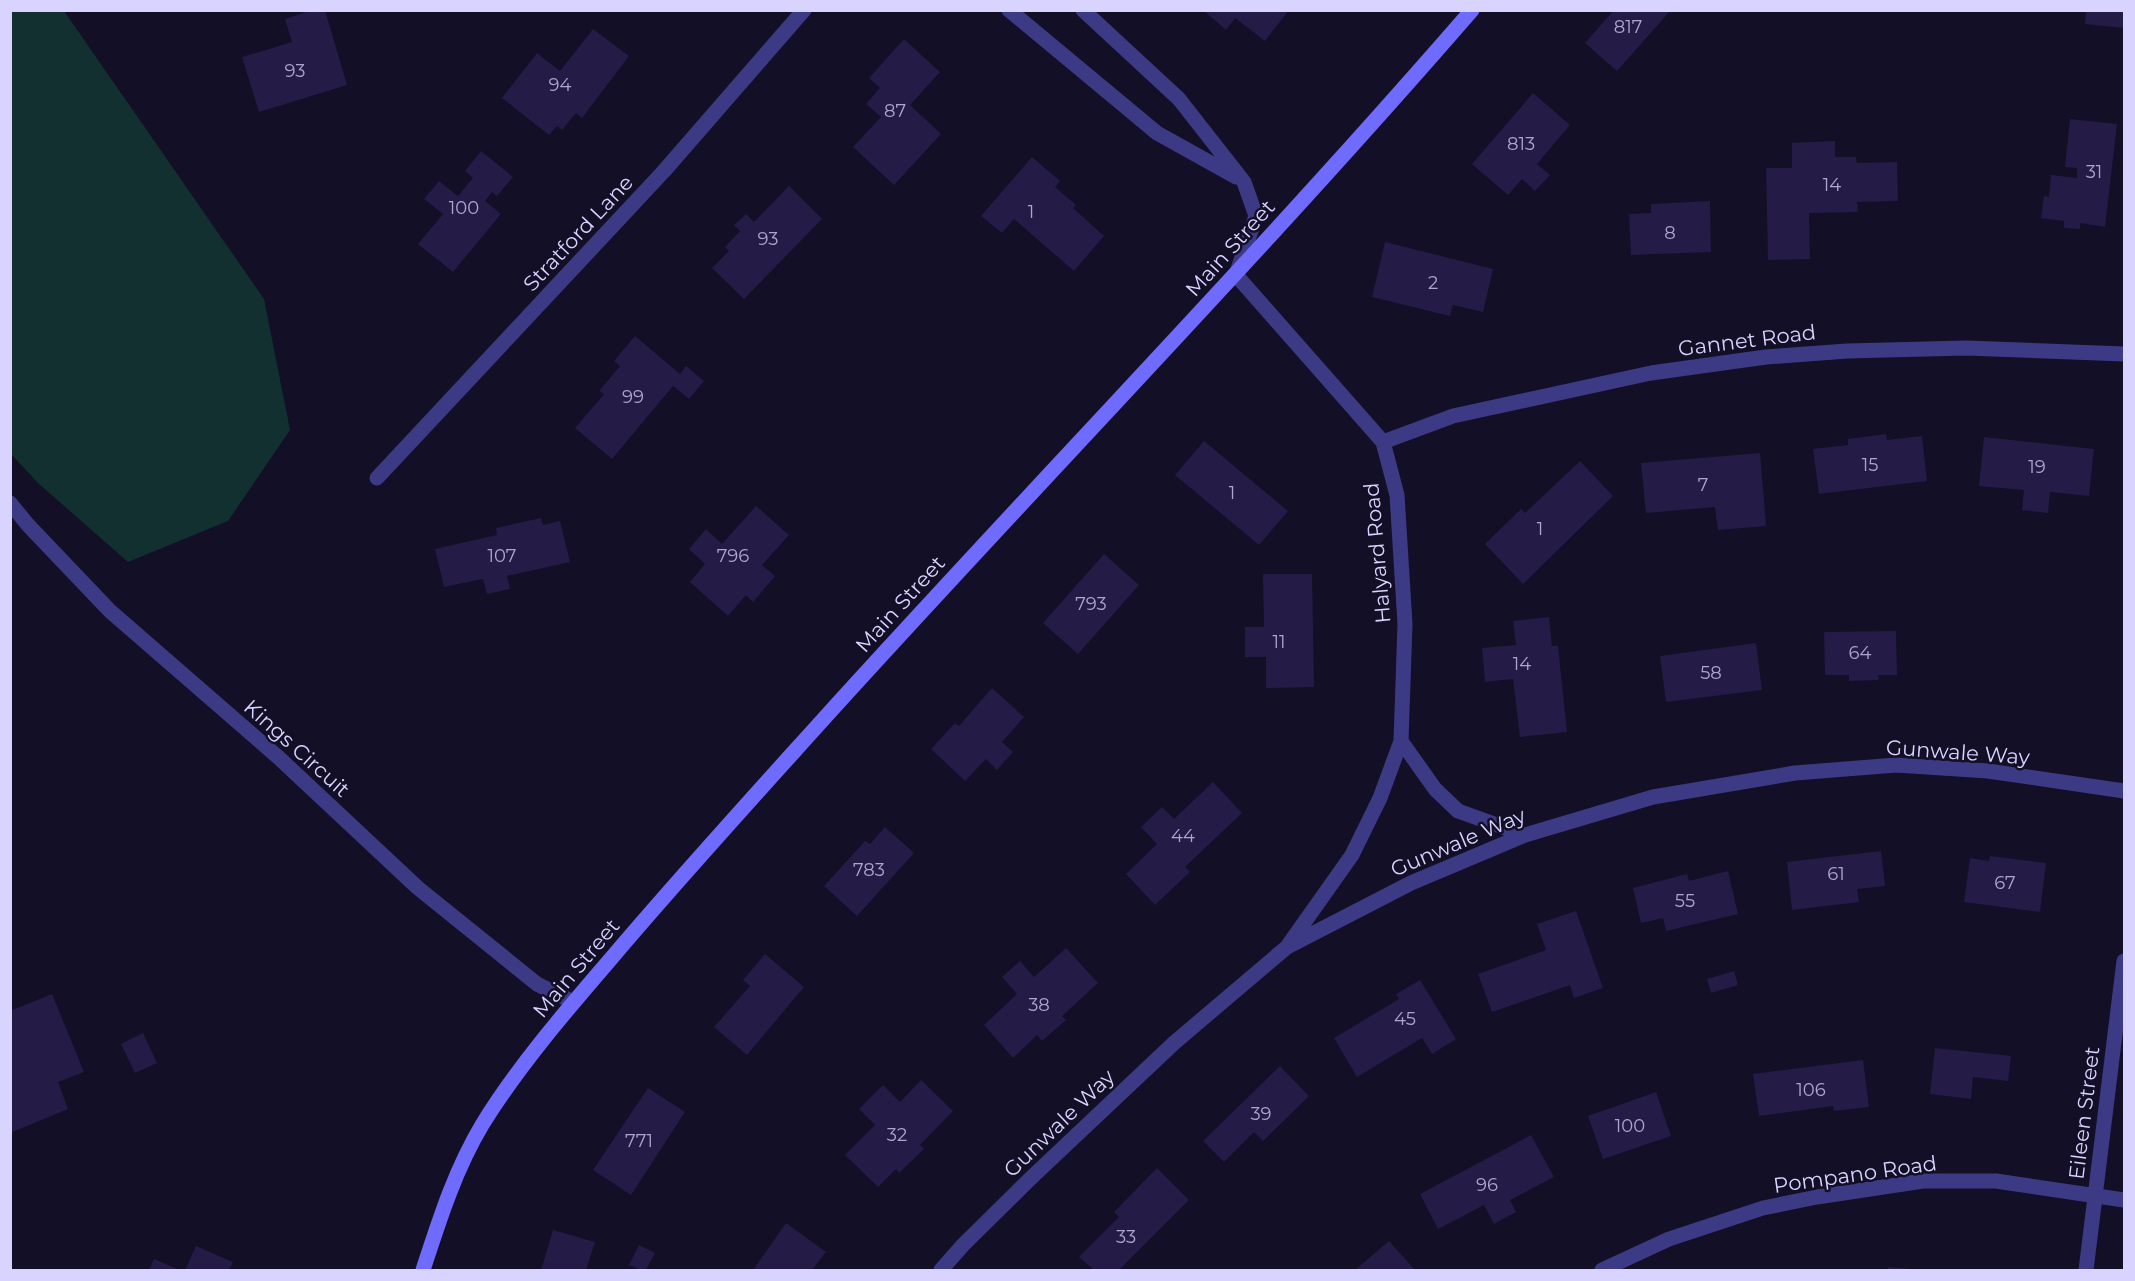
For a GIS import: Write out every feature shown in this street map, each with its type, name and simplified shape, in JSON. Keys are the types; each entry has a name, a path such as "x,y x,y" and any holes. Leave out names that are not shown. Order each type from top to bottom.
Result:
{"main road":[{"name":"Main Street","path":"423,1270 444,1203 482,1126 522,1068 573,1002 671,887 973,555 1236,275 1472,10"}],"street":[{"name":"Stratford Lane","path":"377,478 664,171 804,10"},
{"path":"1008,10 1157,133 1244,182"},
{"path":"1083,10 1179,99 1244,182 1256,216 1236,275"},
{"name":"Halyard Road","path":"1236,275 1383,442 1397,495 1405,624 1401,741 1380,798 1352,855 1287,947"},
{"name":"Gannet Road","path":"1383,442 1453,416 1651,373 1766,357 1847,351 1966,348 2124,354"},
{"name":"Kings Circuit","path":"10,503 110,611 278,757 418,888 537,984 573,1002"},
{"path":"10,522 28,525"},
{"path":"1401,741 1435,789 1458,811 1525,835"},
{"name":"Gunwale Way","path":"941,1270 963,1245 1174,1043 1287,947 1412,883 1525,835 1653,797 1795,772 1896,765 1988,771 2124,791"},
{"name":"Eileen Street","path":"2086,1270 2124,961"},
{"name":"Pompano Road","path":"1602,1270 1669,1239 1763,1208 1817,1197 1923,1181 1996,1181 2124,1200"}],"green space":[{"path":"11,10 64,11 264,299 290,430 228,521 128,562 38,483 11,454"}],"building":[{"path":"312,10 325,10 347,85 259,112 242,57 292,42 285,19"},
{"path":"1203,10 1289,10 1265,41 1235,18 1226,30"},
{"path":"1614,10 1671,10 1617,71 1585,43"},
{"path":"2086,10 2124,10 2124,28 2085,24"},
{"path":"593,29 629,56 582,118 576,113 562,130 557,126 549,135 502,98 537,53 560,71"},
{"path":"904,39 940,72 910,105 941,134 894,185 853,147 881,117 866,104 880,88 869,78"},
{"path":"1533,93 1570,125 1537,164 1550,175 1535,191 1522,179 1508,195 1472,164"},
{"path":"2070,119 2117,124 2105,227 2080,223 2080,229 2064,228 2064,221 2041,218 2044,196 2049,197 2051,175 2077,178 2077,168 2065,167"},
{"path":"1835,141 1835,157 1856,157 1857,163 1897,162 1898,201 1857,202 1858,212 1809,213 1810,259 1768,260 1766,168 1792,168 1792,143"},
{"path":"481,151 513,177 497,196 492,192 485,201 501,214 453,272 418,244 443,214 424,199 439,181 458,196 473,178 465,171"},
{"path":"1032,157 1060,181 1055,187 1076,205 1073,208 1104,236 1074,271 1014,219 1002,233 981,216"},
{"path":"789,186 822,219 744,299 712,268 729,251 725,247 740,231 734,225 746,214 754,222"},
{"path":"1710,201 1711,252 1631,255 1629,214 1651,213 1651,204"},
{"path":"1385,242 1493,269 1483,312 1453,305 1450,316 1372,297"},
{"path":"635,336 680,374 686,366 704,381 689,399 673,386 612,459 575,428 604,394 599,391 620,366 614,361"},
{"path":"1886,434 1887,440 1922,436 1927,481 1819,494 1813,449 1848,445 1848,439"},
{"path":"1984,437 2094,449 2089,496 2050,492 2048,513 2022,510 2024,490 1979,486"},
{"path":"1204,441 1288,511 1259,545 1175,475"},
{"path":"1760,453 1766,526 1718,530 1715,507 1646,513 1641,463"},
{"path":"1580,461 1613,496 1523,584 1485,544 1521,509 1525,513"},
{"path":"756,506 789,535 762,565 775,576 753,602 746,595 728,616 690,582 705,564 689,549 706,529 722,544"},
{"path":"541,518 543,525 560,521 570,562 507,576 510,589 487,594 483,579 444,587 435,549 497,535 496,528"},
{"path":"1104,554 1139,585 1078,654 1043,623"},
{"path":"1263,574 1312,574 1314,687 1266,688 1266,657 1245,657 1245,627 1264,627"},
{"path":"1549,617 1552,646 1558,646 1567,732 1520,737 1513,679 1485,682 1482,648 1516,645 1513,621"},
{"path":"1896,631 1897,675 1878,675 1879,680 1849,681 1849,675 1825,675 1824,632"},
{"path":"1756,643 1762,690 1666,702 1660,656"},
{"path":"992,688 1024,717 1002,742 1013,752 997,770 986,759 965,781 931,749 955,723 959,726"},
{"path":"1213,782 1242,813 1185,867 1190,872 1155,905 1126,874 1157,844 1141,827 1162,807 1174,819"},
{"path":"885,827 914,853 857,916 824,886 865,841 870,844"},
{"path":"1881,851 1885,886 1857,889 1859,902 1792,910 1787,862"},
{"path":"1990,856 2046,863 2040,912 1964,902 1970,858 1989,861"},
{"path":"1728,871 1738,914 1666,931 1663,918 1641,923 1633,888 1687,874 1689,881"},
{"path":"1576,911 1603,988 1574,998 1570,985 1492,1012 1478,974 1546,950 1537,924"},
{"path":"1066,948 1098,983 1062,1016 1066,1020 1042,1041 1037,1035 1013,1058 984,1025 1017,994 1002,977 1020,961 1034,977"},
{"path":"765,954 804,987 747,1055 714,1027 750,986 743,980"},
{"path":"1734,971 1738,985 1711,993 1707,979"},
{"path":"1420,980 1456,1039 1432,1054 1422,1038 1357,1077 1334,1038 1399,999 1396,994"},
{"path":"52,994 84,1072 58,1082 68,1109 10,1133 10,1011"},
{"path":"143,1033 157,1063 135,1073 121,1044"},
{"path":"1935,1048 2011,1056 2008,1081 1973,1077 1971,1099 1930,1094"},
{"path":"1863,1060 1869,1107 1834,1111 1833,1106 1759,1116 1753,1074"},
{"path":"1280,1066 1309,1096 1263,1141 1254,1132 1224,1162 1203,1141"},
{"path":"921,1080 953,1111 920,1145 924,1149 899,1173 896,1169 878,1187 845,1155 875,1125 859,1109 883,1085 900,1102"},
{"path":"648,1088 685,1112 631,1195 593,1170"},
{"path":"1656,1092 1671,1136 1603,1159 1588,1116"},
{"path":"1531,1135 1554,1177 1510,1200 1516,1212 1494,1224 1484,1205 1438,1229 1420,1194"},
{"path":"1157,1168 1189,1200 1119,1270 1094,1270 1079,1257 1119,1217 1114,1212"},
{"path":"786,1223 826,1252 812,1270 753,1270"},
{"path":"553,1230 595,1242 586,1270 541,1270"},
{"path":"1389,1241 1415,1270 1355,1270"},
{"path":"639,1245 655,1253 646,1270 629,1265"},
{"path":"196,1246 233,1262 229,1270 185,1270"},
{"path":"154,1259 180,1270 149,1270"},
{"path":"1888,1267 1912,1269 1912,1270 1888,1270"}]}
